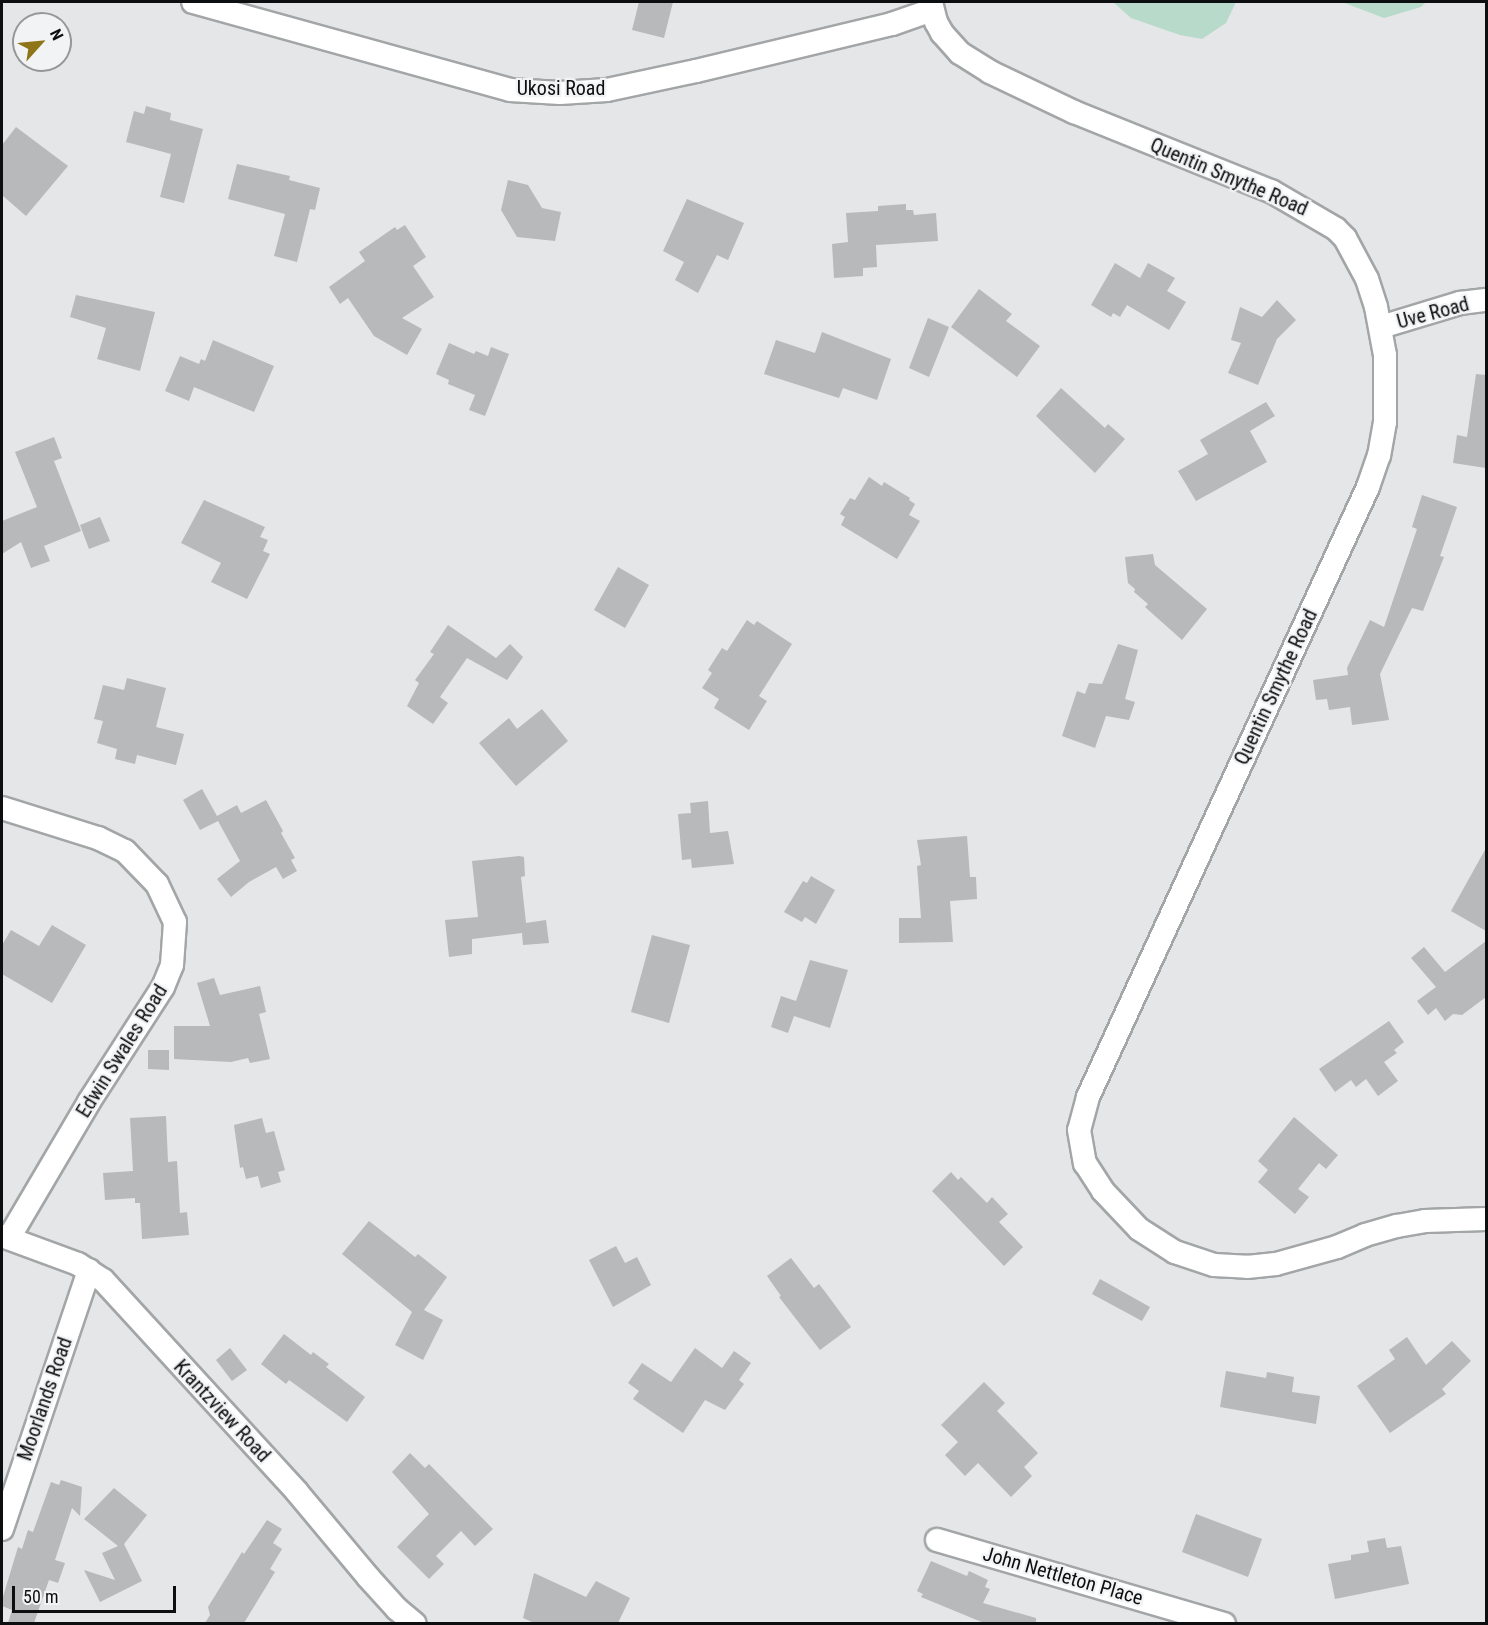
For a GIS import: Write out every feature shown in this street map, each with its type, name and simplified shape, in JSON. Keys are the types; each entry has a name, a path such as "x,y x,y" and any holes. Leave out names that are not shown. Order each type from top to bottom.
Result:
{"street":[{"name":"Ukosi Road","path":"193,2 510,90 560,93 607,90 696,71 892,24 931,6"},
{"name":"Quentin Smythe Road","path":"931,6 942,33 960,53 990,72 1074,112 1270,191 1320,217 1345,237 1357,257 1372,294 1381,327 1386,405 1382,439 1371,479 1088,1097 1082,1113 1079,1141 1085,1163 1097,1183 1128,1220 1175,1252 1214,1265 1247,1268 1276,1264 1337,1247 1365,1235 1397,1226 1425,1221 1486,1219"},
{"name":"Uve Road","path":"1381,327 1460,303 1486,300"},
{"name":"Edwin Swales Road","path":"2,808 98,838 125,851 157,884 175,922 172,965 163,987 5,1237"},
{"name":"Krantzview Road","path":"5,1237 88,1270 103,1280 297,1492 397,1609 415,1623"},
{"name":"Moorlands Road","path":"2,1529 88,1270"},
{"name":"John Nettleton Place","path":"937,1539 1224,1623"}],"green space":[{"path":"1113,2 1236,2 1226,23 1202,39 1180,35 1131,18"},
{"path":"1342,2 1426,2 1421,7 1384,18"}],"building":[{"path":"639,2 673,2 664,38 632,30"},
{"path":"146,106 171,113 170,120 203,129 184,203 160,197 171,154 126,142 134,111 144,114"},
{"path":"16,127 68,166 26,216 2,195 2,145"},
{"path":"237,164 290,176 289,180 320,188 315,210 310,209 297,262 274,256 285,214 228,199"},
{"path":"508,180 528,185 542,208 561,212 555,241 517,237 501,210"},
{"path":"687,199 744,223 728,260 717,255 698,293 675,280 684,262 663,251"},
{"path":"906,204 906,210 913,210 914,215 936,213 938,241 876,245 877,267 863,268 863,276 834,278 832,244 848,242 846,213 878,211 878,206"},
{"path":"405,225 426,257 413,266 434,297 402,318 422,329 407,355 374,336 348,298 340,304 329,287 365,261 359,252 395,227 397,230"},
{"path":"1115,263 1140,278 1148,263 1175,278 1167,291 1186,302 1169,330 1127,305 1120,317 1113,313 1111,317 1091,305"},
{"path":"979,289 1012,314 1006,321 1040,346 1017,377 951,327"},
{"path":"76,295 155,312 140,371 97,359 106,328 70,317"},
{"path":"1277,300 1296,320 1277,339 1258,385 1228,373 1241,343 1231,340 1240,307 1262,317"},
{"path":"928,318 949,327 929,377 909,368"},
{"path":"822,332 891,359 877,400 843,388 839,398 764,374 776,340 815,353"},
{"path":"213,340 274,366 254,412 194,387 189,401 165,391 180,356 199,364 201,359 205,361"},
{"path":"449,343 474,354 476,351 488,356 491,347 509,354 485,416 469,410 475,395 448,384 449,380 436,374"},
{"path":"1476,374 1486,375 1486,468 1453,463 1457,435 1467,437"},
{"path":"1061,388 1105,428 1108,424 1125,439 1095,473 1036,416"},
{"path":"1266,402 1275,416 1250,431 1267,462 1196,501 1178,471 1208,454 1200,440"},
{"path":"54,437 62,458 54,461 81,531 44,546 50,561 31,568 21,542 2,554 2,521 37,507 15,452"},
{"path":"869,477 882,486 884,482 910,498 909,500 915,504 909,515 920,521 897,559 841,525 845,517 840,514 850,498 855,500"},
{"path":"1422,495 1457,507 1440,556 1444,557 1423,611 1412,608 1380,674 1389,720 1352,725 1350,707 1329,710 1327,699 1316,700 1313,680 1348,675 1347,668 1370,620 1384,627 1417,529 1412,527"},
{"path":"204,500 265,527 260,537 268,540 263,551 270,554 247,599 211,582 221,563 181,543"},
{"path":"100,517 110,541 89,549 80,525"},
{"path":"1153,554 1155,565 1207,609 1182,640 1145,607 1148,604 1134,592 1135,589 1128,583 1125,557"},
{"path":"618,567 649,585 625,628 594,610"},
{"path":"747,620 754,625 757,621 792,644 759,696 767,701 749,730 714,708 719,699 702,688 712,673 708,670 722,648 727,651"},
{"path":"448,625 496,658 510,644 523,657 507,680 467,658 440,697 448,703 433,724 407,706 419,683 415,680 434,654 430,652"},
{"path":"1118,644 1138,650 1125,699 1135,702 1129,720 1106,716 1095,748 1062,736 1077,691 1085,694 1089,683 1102,684"},
{"path":"127,678 166,688 156,727 184,734 176,765 137,755 135,764 115,759 117,749 97,743 103,721 94,719 103,685 124,690"},
{"path":"542,709 568,741 516,786 479,743 509,718 517,729"},
{"path":"202,789 217,816 237,805 241,813 266,800 295,858 291,860 297,871 283,879 276,867 249,882 231,897 217,879 240,861 218,821 200,830 183,800"},
{"path":"708,801 710,833 728,831 734,864 692,868 691,859 682,860 678,814 691,813 690,803"},
{"path":"967,836 970,877 976,877 977,899 950,901 953,942 899,943 899,918 921,918 917,866 921,865 917,840"},
{"path":"1486,848 1486,931 1451,911"},
{"path":"524,857 525,876 521,877 526,923 546,920 549,943 523,945 522,933 472,939 472,954 449,957 445,920 478,917 472,861"},
{"path":"811,876 835,890 816,924 805,917 802,922 784,912 803,881 807,883"},
{"path":"52,925 86,945 52,1003 2,974 2,945 11,930 39,946"},
{"path":"652,935 690,945 669,1023 631,1012"},
{"path":"1486,941 1486,997 1462,1015 1453,1014 1445,1021 1436,1008 1428,1015 1417,1001 1436,987 1411,958 1424,947 1445,972"},
{"path":"810,960 848,970 830,1028 794,1016 788,1033 771,1027 781,996 796,1001"},
{"path":"214,978 220,995 260,986 266,1012 259,1014 270,1059 250,1063 248,1058 231,1062 174,1059 174,1026 210,1026 197,983"},
{"path":"1389,1021 1404,1042 1394,1050 1397,1053 1384,1062 1398,1081 1378,1096 1366,1079 1356,1087 1351,1080 1335,1092 1319,1069"},
{"path":"148,1050 169,1050 169,1070 148,1069"},
{"path":"166,1116 168,1162 177,1161 180,1213 187,1212 189,1235 142,1239 140,1203 135,1203 135,1198 105,1200 103,1173 133,1171 130,1118"},
{"path":"1294,1117 1338,1155 1326,1169 1319,1163 1298,1189 1309,1197 1295,1214 1258,1182 1268,1170 1258,1161"},
{"path":"262,1118 266,1133 274,1131 285,1170 278,1172 281,1182 261,1188 258,1176 246,1179 243,1167 240,1168 234,1125"},
{"path":"951,1172 958,1180 961,1177 987,1203 992,1197 1008,1214 999,1222 1023,1247 1004,1266 932,1191"},
{"path":"369,1221 415,1257 418,1254 447,1277 424,1310 443,1320 423,1360 395,1345 412,1312 342,1254"},
{"path":"616,1246 625,1263 637,1257 651,1285 613,1307 589,1260"},
{"path":"791,1258 814,1288 819,1284 851,1327 820,1350 779,1297 781,1296 767,1276"},
{"path":"1100,1279 1150,1307 1142,1321 1092,1294"},
{"path":"284,1334 311,1355 313,1352 329,1364 326,1367 365,1397 347,1422 289,1380 286,1384 261,1364"},
{"path":"1407,1337 1426,1365 1452,1341 1471,1361 1442,1389 1446,1394 1390,1433 1357,1386 1395,1359 1389,1350"},
{"path":"230,1348 247,1370 232,1381 216,1360"},
{"path":"695,1348 722,1368 734,1351 751,1363 739,1380 744,1384 725,1410 705,1400 683,1433 633,1399 639,1391 628,1383 642,1363 671,1382"},
{"path":"1226,1371 1266,1378 1267,1372 1294,1377 1292,1392 1320,1396 1316,1424 1220,1407"},
{"path":"984,1382 1005,1403 997,1411 1038,1453 1024,1467 1032,1476 1011,1497 978,1463 965,1476 945,1455 958,1442 941,1425"},
{"path":"410,1453 425,1468 429,1464 493,1529 475,1546 461,1531 436,1556 444,1564 429,1579 397,1547 429,1514 392,1472"},
{"path":"61,1480 82,1487 80,1516 72,1508 55,1560 65,1563 58,1583 49,1580 34,1623 8,1623 12,1610 2,1606 2,1600 18,1547 22,1549 28,1530 33,1532 51,1482 59,1485"},
{"path":"114,1488 147,1515 124,1544 142,1581 100,1602 84,1570 115,1580 102,1553 118,1546 84,1519"},
{"path":"1196,1514 1262,1539 1248,1577 1182,1552"},
{"path":"267,1520 282,1529 273,1543 282,1549 270,1569 275,1572 244,1623 205,1623 210,1615 208,1607 242,1552 244,1554"},
{"path":"1385,1538 1387,1548 1401,1546 1409,1584 1335,1599 1328,1564 1351,1560 1351,1555 1369,1552 1367,1541"},
{"path":"931,1561 967,1576 969,1571 988,1580 985,1587 990,1589 983,1603 1036,1618 1036,1623 984,1623 921,1597 923,1594 917,1591"},
{"path":"534,1573 586,1597 596,1581 630,1598 618,1623 534,1623 523,1618"}]}
